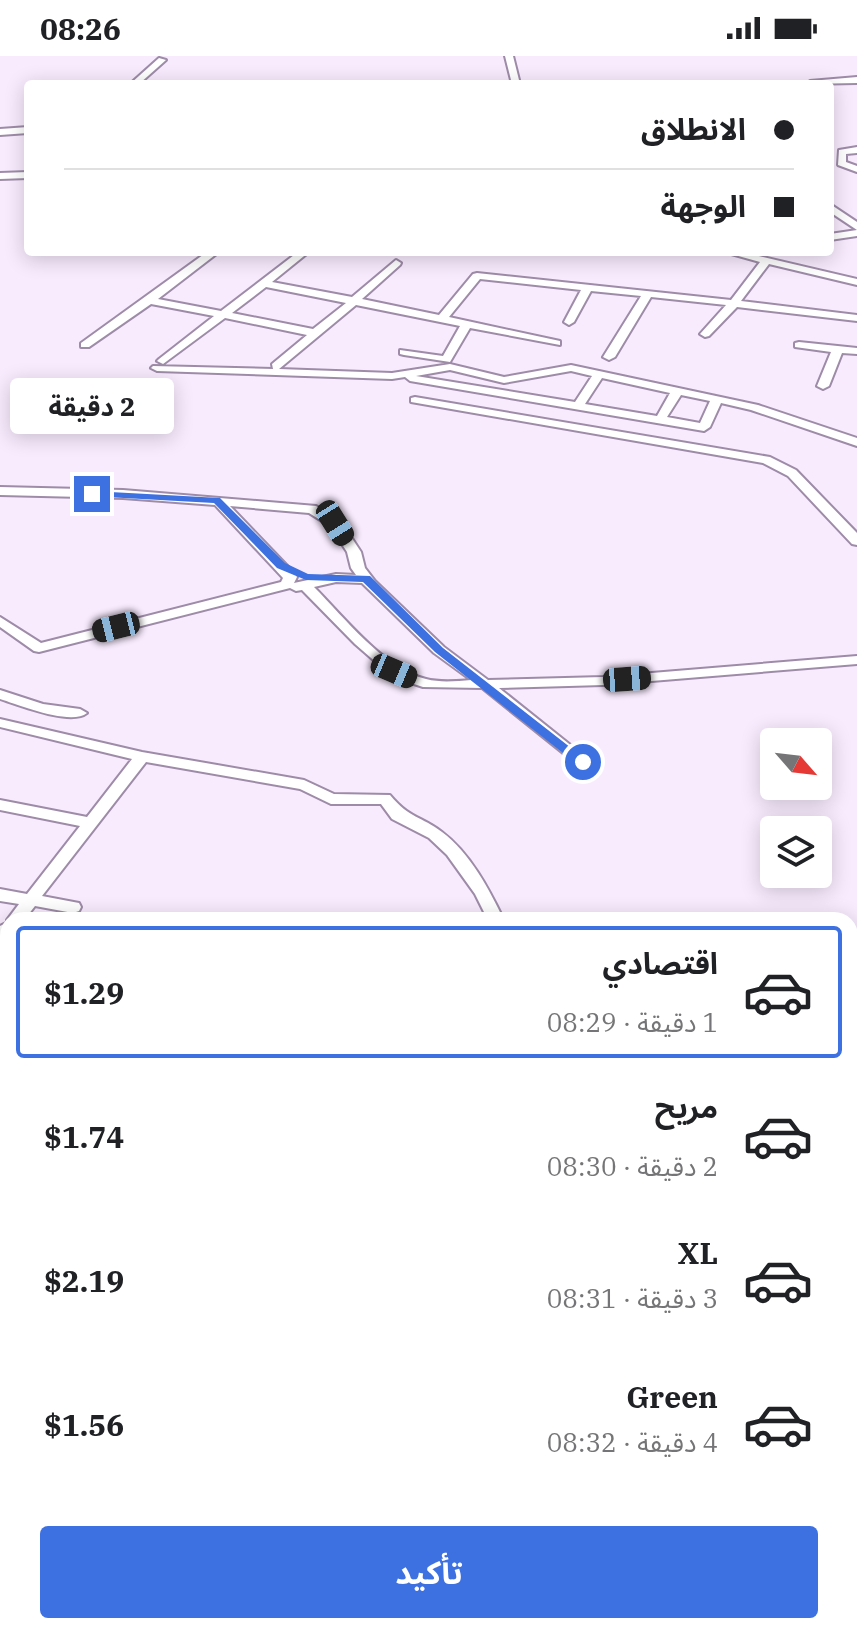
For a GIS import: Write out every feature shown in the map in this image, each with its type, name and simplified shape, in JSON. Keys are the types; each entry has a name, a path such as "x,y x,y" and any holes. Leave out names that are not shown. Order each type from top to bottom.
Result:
{"street":[{"path":"509,56 515,80"},
{"path":"139,80 162,60"},
{"path":"834,81 857,78"},
{"path":"0,132 24,130"},
{"path":"845,166 841,163 842,152 857,150"},
{"path":"834,167 857,169"},
{"path":"0,176 24,175"},
{"path":"834,211 856,233"},
{"path":"834,236 856,233"},
{"path":"85,345 209,256"},
{"path":"299,256 160,364 392,376 704,427 717,399"},
{"path":"743,256 857,282"},
{"path":"705,334 734,303 765,262"},
{"path":"276,366 396,263"},
{"path":"442,319 477,276 857,318"},
{"path":"264,283 556,343"},
{"path":"569,322 588,286"},
{"path":"609,357 648,294"},
{"path":"149,300 316,333"},
{"path":"404,352 446,360 467,324"},
{"path":"799,345 857,351"},
{"path":"823,386 838,349"},
{"path":"392,376 450,367 504,380 571,368 754,407 857,442"},
{"path":"578,406 599,374"},
{"path":"660,420 677,391"},
{"path":"415,400 766,460 792,473 857,541"},
{"path":"0,491 217,500 312,509 335,523 366,579 439,650 583,762"},
{"path":"217,500 290,577 287,585 280,588"},
{"path":"0,621 20,631 39,648 280,588 336,578 356,562"},
{"path":"281,566 306,577 366,579"},
{"path":"305,585 394,671 421,682 453,686 603,681 857,660"},
{"path":"0,694 41,708 80,713"},
{"path":"0,723 142,757 304,785 331,799 389,801 398,815 435,834 453,851 492,912"},
{"path":"21,912 142,757"},
{"path":"0,805 91,823"},
{"path":"0,895 73,907"}],"route":[{"path":"92,494 217,500 281,566 306,577 366,579 439,650 509,701 527,721 583,762"}]}
